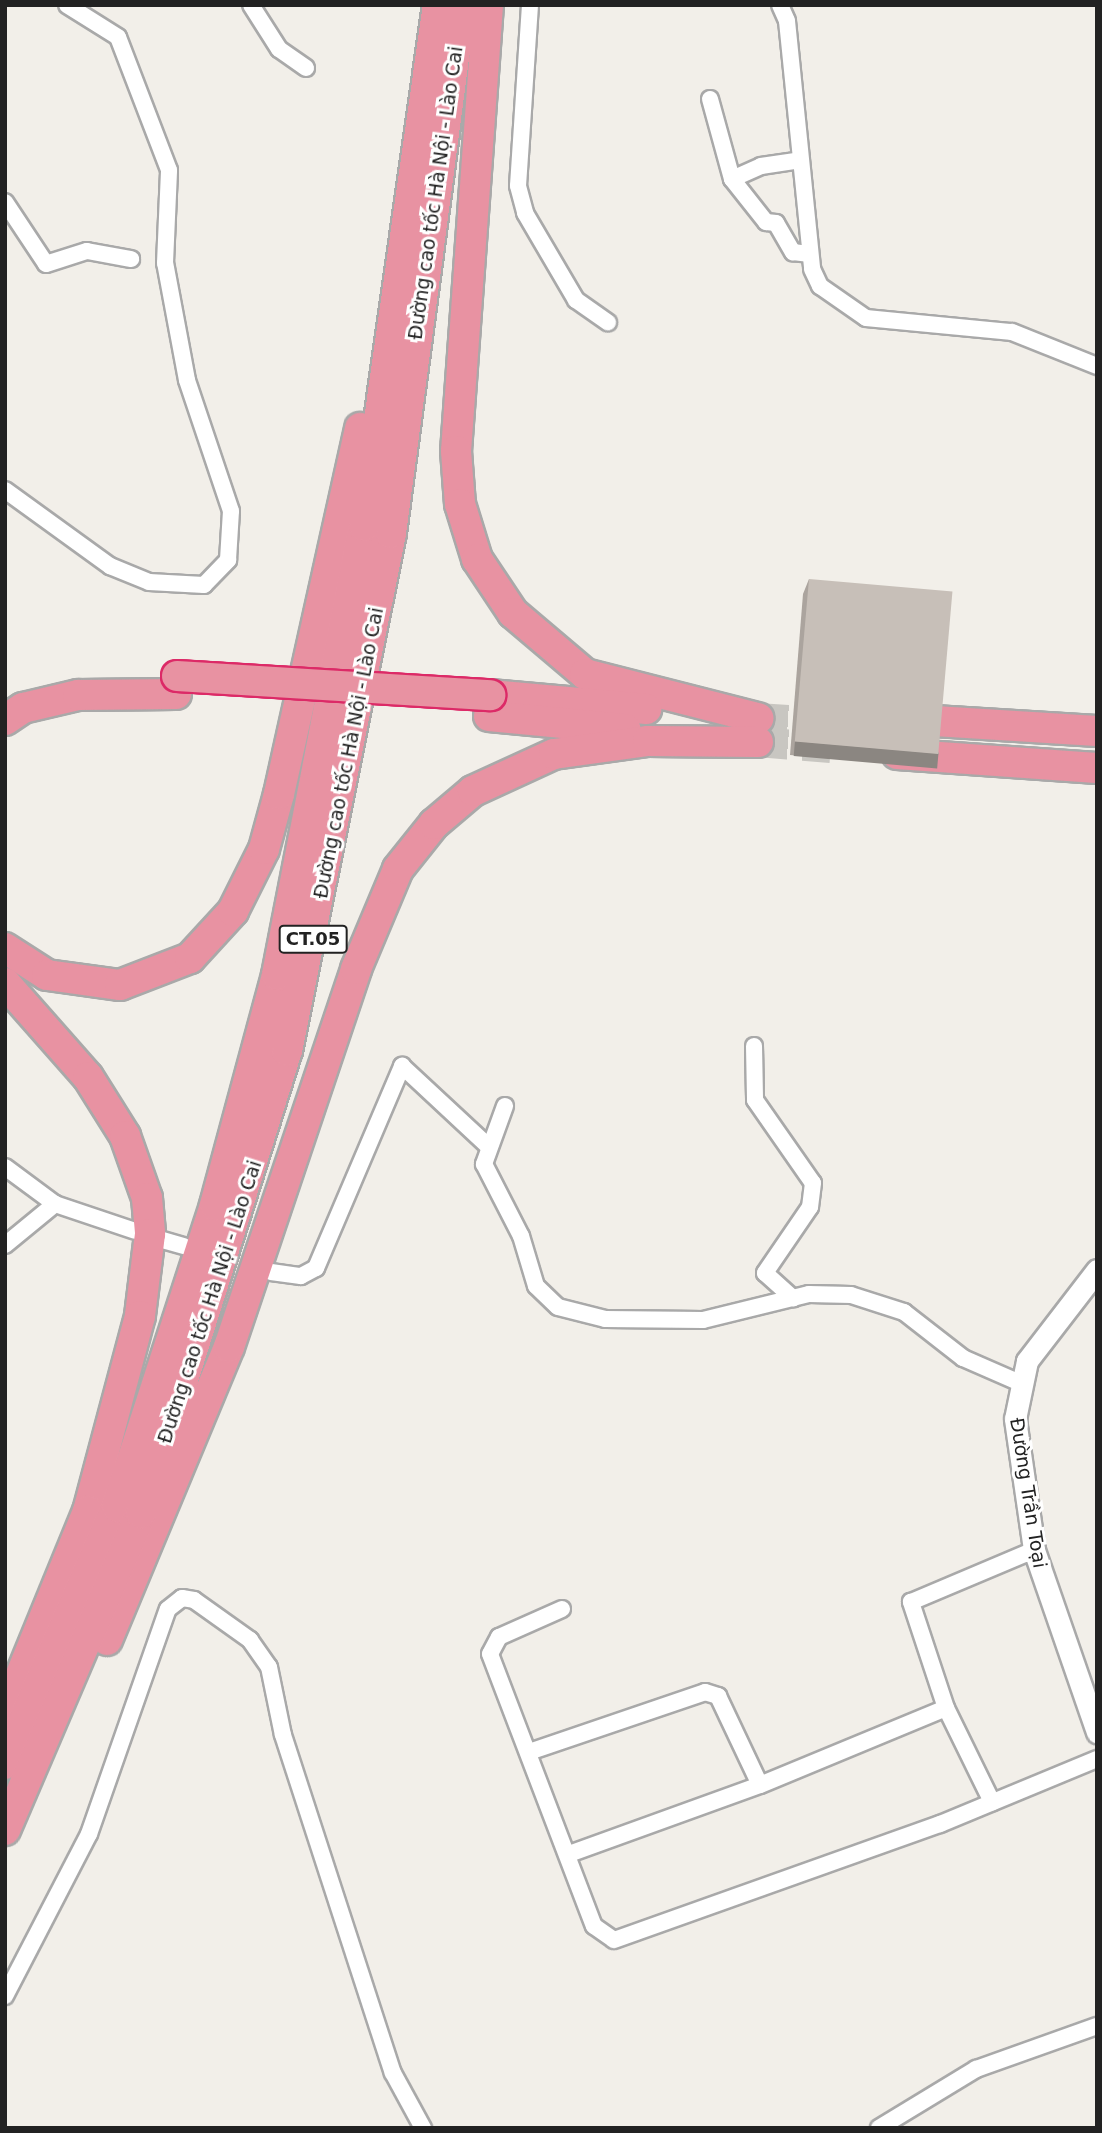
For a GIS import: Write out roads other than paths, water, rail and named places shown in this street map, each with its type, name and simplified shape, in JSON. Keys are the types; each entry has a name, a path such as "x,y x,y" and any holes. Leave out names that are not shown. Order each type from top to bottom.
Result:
{"highway":[{"name":"Đường cao tốc Hà Nội - Lào Cai","path":"5,1830 19,1766 117,1507 215,1205 277,975 364,526 438,5"},
{"name":"Đường cao tốc Hà Nội - Lào Cai","path":"19,1766 141,1513 288,1051 391,533 461,5"},
{"path":"488,5 457,451 460,504 477,559 513,613 585,674 758,730"},
{"path":"5,948 47,975 79,984 120,985 159,975 216,934 251,878 285,768 422,122"},
{"path":"5,698 76,678 489,706 758,730"},
{"path":"5,720 23,708 78,695 176,685"},
{"path":"893,720 1097,731"},
{"path":"19,1766 137,1580 264,1250 360,957 398,869 434,824 473,791 554,754 758,730"},
{"path":"893,754 1097,768"},
{"path":"5,983 88,1077 125,1136 147,1198 150,1234 140,1317 88,1511 5,1713"}],"street":[{"path":"5,490 110,566 149,582 204,586 228,561 232,511 187,380 165,263 169,170 118,37 67,5"},
{"path":"251,5 279,49 306,68"},
{"path":"530,5 518,186 530,222 576,300 608,322"},
{"path":"780,5 802,160 810,254 820,286 850,312 1012,332 1097,366"},
{"path":"710,99 732,179 766,222 776,223 793,252 810,254"},
{"path":"732,179 761,166 802,160"},
{"path":"5,202 46,264 87,251 131,259"},
{"path":"754,1046 755,1100 813,1183 810,1207 765,1273 793,1297"},
{"path":"271,1272 301,1276 316,1268 402,1066 486,1143"},
{"path":"505,1107 486,1143 484,1164 522,1236 536,1286 558,1307 605,1319 703,1320 793,1297 837,1293 886,1304 964,1358 1018,1381"},
{"path":"5,1167 55,1204 135,1231"},
{"path":"5,1245 55,1204"},
{"path":"159,1239 184,1246"},
{"name":"Đường Trần Toại","path":"1093,1282 1038,1343 1018,1381 1015,1419 1034,1550 1066,1658 1097,1732"},
{"path":"992,1802 946,1708 911,1602 1034,1550"},
{"path":"5,1996 89,1834 168,1609 182,1598 194,1600 250,1640 269,1667 283,1735 393,2073 423,2128"},
{"path":"562,1609 492,1644 494,1671 529,1752 594,1926 605,1938 626,1939 992,1802 1097,1759"},
{"path":"529,1752 705,1692 718,1696 760,1786"},
{"path":"569,1854 760,1786 946,1708"},
{"path":"879,2128 976,2069 1097,2026"}],"tunnel":[{"path":"758,718 834,723"},
{"path":"758,742 831,748"}]}
